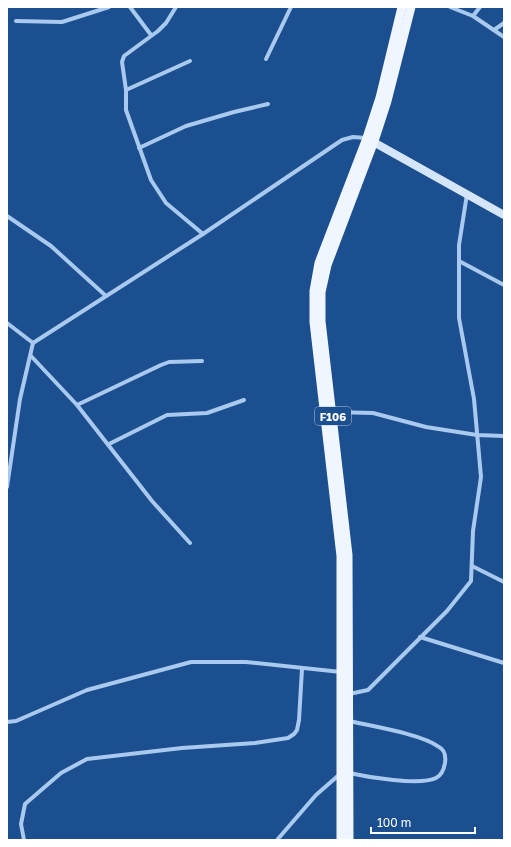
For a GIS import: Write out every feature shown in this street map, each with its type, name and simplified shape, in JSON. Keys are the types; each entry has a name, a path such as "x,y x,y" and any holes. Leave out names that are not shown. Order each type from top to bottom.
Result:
{"main road":[{"name":"F106","path":"341,840 344,774 349,722 348,555 321,321 321,292 327,265 371,140 402,7"},
{"name":"F106","path":"349,840 344,774 341,672 341,556 314,322 314,291 319,263 387,101 411,7"}],"street":[{"path":"16,21 62,22 109,7"},
{"path":"130,7 151,35"},
{"path":"176,7 166,23 124,56 122,62 126,90 126,110 150,180 158,194 166,203 203,234"},
{"path":"266,60 291,7"},
{"path":"450,7 473,16 504,37"},
{"path":"473,16 480,7"},
{"path":"494,30 504,23"},
{"path":"126,90 190,61"},
{"path":"139,148 186,126 268,104"},
{"path":"7,487 20,399 33,343 203,234 342,140 353,137 371,140 468,193 504,215"},
{"path":"349,694 368,690 447,611 467,587 470,581 473,531 481,477 474,399 459,318 460,245 468,193"},
{"path":"7,216 51,246 106,296"},
{"path":"459,261 504,285"},
{"path":"7,323 33,343"},
{"path":"31,356 77,405 152,501 190,543"},
{"path":"77,405 161,364 169,362 202,361"},
{"path":"108,444 167,414 207,413 244,400"},
{"path":"332,412 373,413 426,427 477,435 504,436"},
{"path":"472,566 504,582"},
{"path":"420,637 504,663"},
{"path":"7,722 16,721 87,690 176,665 205,661 246,662 341,672"},
{"path":"24,840 21,824 25,804 61,773 87,759 182,748 255,743 288,738 297,730 302,669"},
{"path":"277,840 316,795 344,774 390,779 432,779 440,775 444,769 445,758 441,748 436,744 404,734 349,722"}]}
